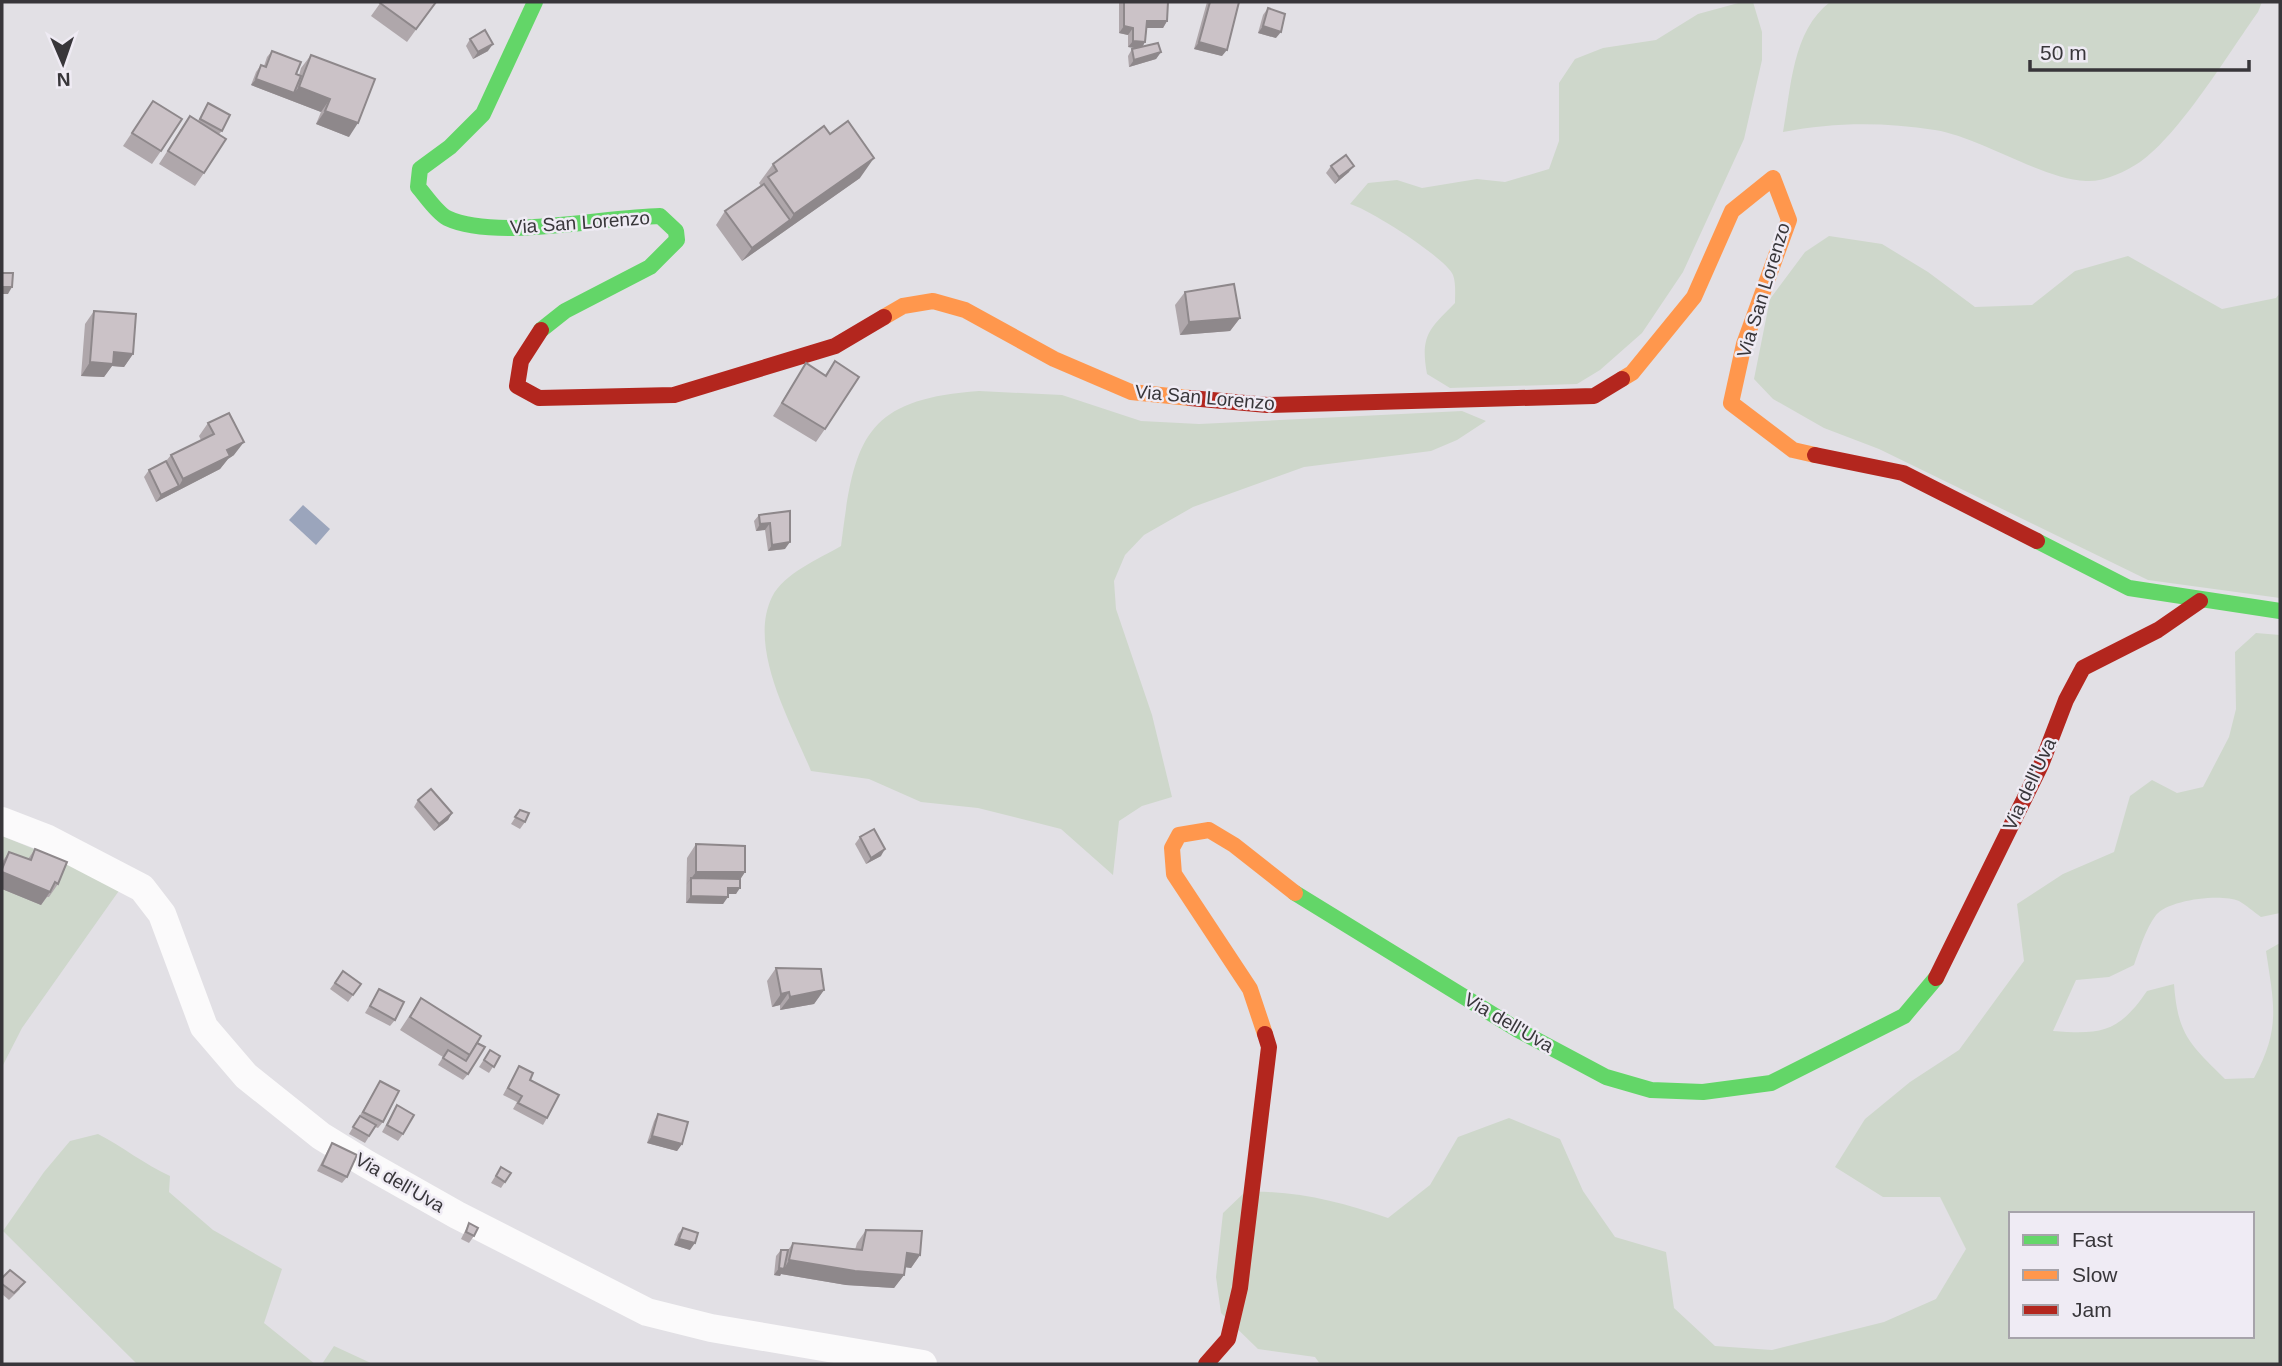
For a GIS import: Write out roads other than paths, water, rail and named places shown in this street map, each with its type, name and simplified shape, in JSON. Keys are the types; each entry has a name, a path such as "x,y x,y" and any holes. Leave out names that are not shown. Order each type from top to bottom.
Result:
{"street":[{"name":"Via San Lorenzo","path":"535,2 483,114 450,147 420,169 418,187 445,217 472,226 509,229 616,216 660,216 677,231 677,240 652,267 575,305 552,320 528,342 517,362 517,386 540,398 674,395 744,376 835,346 903,306 933,301 965,310 1054,359 1131,392 1267,405 1594,396 1632,373 1694,297 1732,211 1773,178 1789,220 1744,344 1731,403 1793,450 1903,472 2129,588 2200,601"},
{"path":"2200,601 2280,611"},
{"name":"Via dell'Uva","path":"1206,1364 1228,1339 1240,1288 1269,1047 1250,989 1174,874 1172,848 1179,835 1194,830 1209,830 1234,845 1264,872 1320,910 1518,1030 1606,1077 1651,1090 1703,1092 1771,1083 1904,1016 1939,974 2041,765 2066,699 2083,668 2158,629 2200,601"},
{"name":"Via dell'Uva","path":"2,821 46,838 142,888 162,914 204,1027 246,1076 321,1136 365,1163 457,1215 647,1312 711,1328 923,1364"}],"water":[{"path":"303,505 330,529 316,545 289,520"}]}
